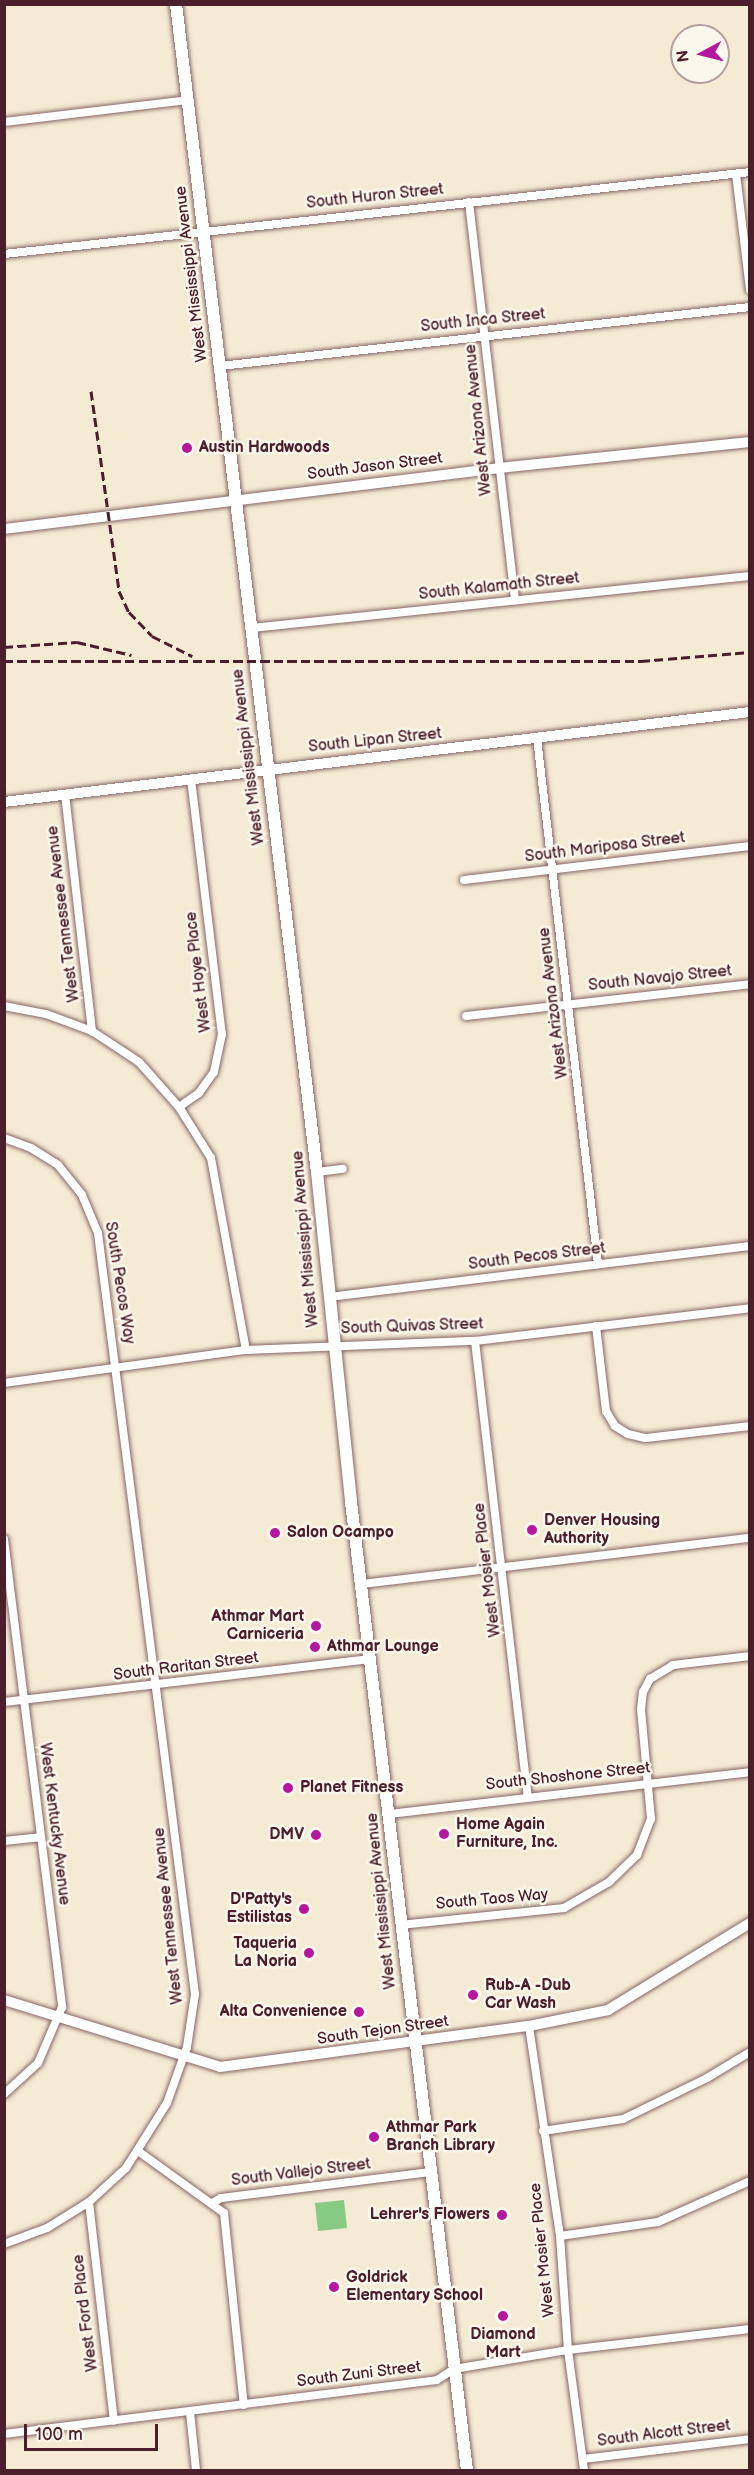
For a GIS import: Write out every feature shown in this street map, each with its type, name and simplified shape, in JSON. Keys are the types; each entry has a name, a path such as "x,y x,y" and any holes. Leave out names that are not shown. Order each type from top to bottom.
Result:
{"main road":[{"name":"West Mississippi Avenue","path":"176,4 317,1172 333,1345 389,1814 400,1925 467,2470"}],"street":[{"path":"4,122 188,100"},
{"name":"South Huron Street","path":"4,254 750,172"},
{"path":"736,174 750,290"},
{"name":"West Arizona Avenue","path":"469,202 515,600"},
{"name":"South Inca Street","path":"220,366 750,307"},
{"name":"South Jason Street","path":"4,529 499,468 750,442"},
{"name":"South Kalamath Street","path":"251,628 750,576"},
{"name":"South Lipan Street","path":"4,802 750,712"},
{"name":"West Arizona Avenue","path":"537,738 598,1264"},
{"name":"West Hoye Place","path":"179,1107 199,1093 214,1072 222,1034 191,779"},
{"name":"West Tennessee Avenue","path":"65,794 92,1031"},
{"name":"South Mariposa Street","path":"464,880 750,846"},
{"name":"South Navajo Street","path":"466,1016 750,984"},
{"path":"4,1006 46,1014 92,1031 139,1062 179,1107 211,1158 246,1350"},
{"name":"South Pecos Way","path":"4,1138 31,1148 67,1175 89,1206 98,1233 118,1368"},
{"path":"317,1172 343,1169"},
{"name":"South Pecos Street","path":"329,1297 750,1246"},
{"name":"South Quivas Street","path":"4,1383 246,1350 475,1341 750,1308"},
{"path":"596,1326 606,1411 615,1426 628,1434 646,1438 750,1426"},
{"name":"West Mosier Place","path":"475,1341 504,1568 528,1796"},
{"name":"West Tennessee Avenue","path":"118,1368 195,1994 184,2058 160,2118 138,2151"},
{"path":"362,1584 750,1538"},
{"name":"West Kentucky Avenue","path":"4,1539 40,1837 62,1996 61,2016 38,2063 4,2094"},
{"name":"South Taos Way","path":"400,1925 550,1911 578,1902 620,1874 643,1846 651,1819 650,1784 641,1710 643,1692 650,1679 673,1665 750,1656"},
{"name":"South Raritan Street","path":"4,1702 24,1702 370,1659"},
{"name":"South Shoshone Street","path":"389,1814 528,1796 750,1772"},
{"path":"4,1841 40,1837"},
{"name":"South Tejon Street","path":"4,2000 61,2016 184,2058 220,2067 529,2026 608,2010 750,1923"},
{"name":"West Mosier Place","path":"529,2026 560,2236 568,2350 584,2470"},
{"path":"543,2131 623,2119 707,2078 750,2052"},
{"path":"4,2244 47,2228 89,2202 138,2151 224,2213 244,2405"},
{"name":"South Vallejo Street","path":"212,2203 221,2198 430,2172"},
{"path":"560,2236 658,2222 750,2181"},
{"name":"West Ford Place","path":"89,2202 114,2421"},
{"name":"South Zuni Street","path":"4,2434 437,2380 454,2369 568,2350 750,2329"},
{"path":"189,2412 196,2470"},
{"name":"South Alcott Street","path":"583,2458 750,2439"}],"green space":[{"path":"344,2200 347,2228 318,2231 315,2203"}],"railway":[{"path":"91,391 119,591 129,612 152,636 192,656"},
{"path":"4,647 77,642 131,655"},
{"path":"4,661 641,661 750,652"}],"place":[{"name":"Austin Hardwoods","path":"187,448"},
{"name":"Denver Housing Authority","path":"532,1530"},
{"name":"Salon Ocampo","path":"275,1533"},
{"name":"Athmar Mart Carniceria","path":"316,1626"},
{"name":"Athmar Lounge","path":"315,1647"},
{"name":"Planet Fitness","path":"288,1788"},
{"name":"Home Again Furniture, Inc.","path":"444,1834"},
{"name":"DMV","path":"316,1835"},
{"name":"D'Patty's Estilistas","path":"304,1909"},
{"name":"Taqueria La Noria","path":"309,1953"},
{"name":"Rub-A -Dub Car Wash","path":"473,1995"},
{"name":"Alta Convenience","path":"359,2012"},
{"name":"Athmar Park Branch Library","path":"374,2137"},
{"name":"Lehrer's Flowers","path":"502,2215"},
{"name":"Goldrick Elementary School","path":"334,2287"},
{"name":"Diamond Mart","path":"503,2316"}]}
